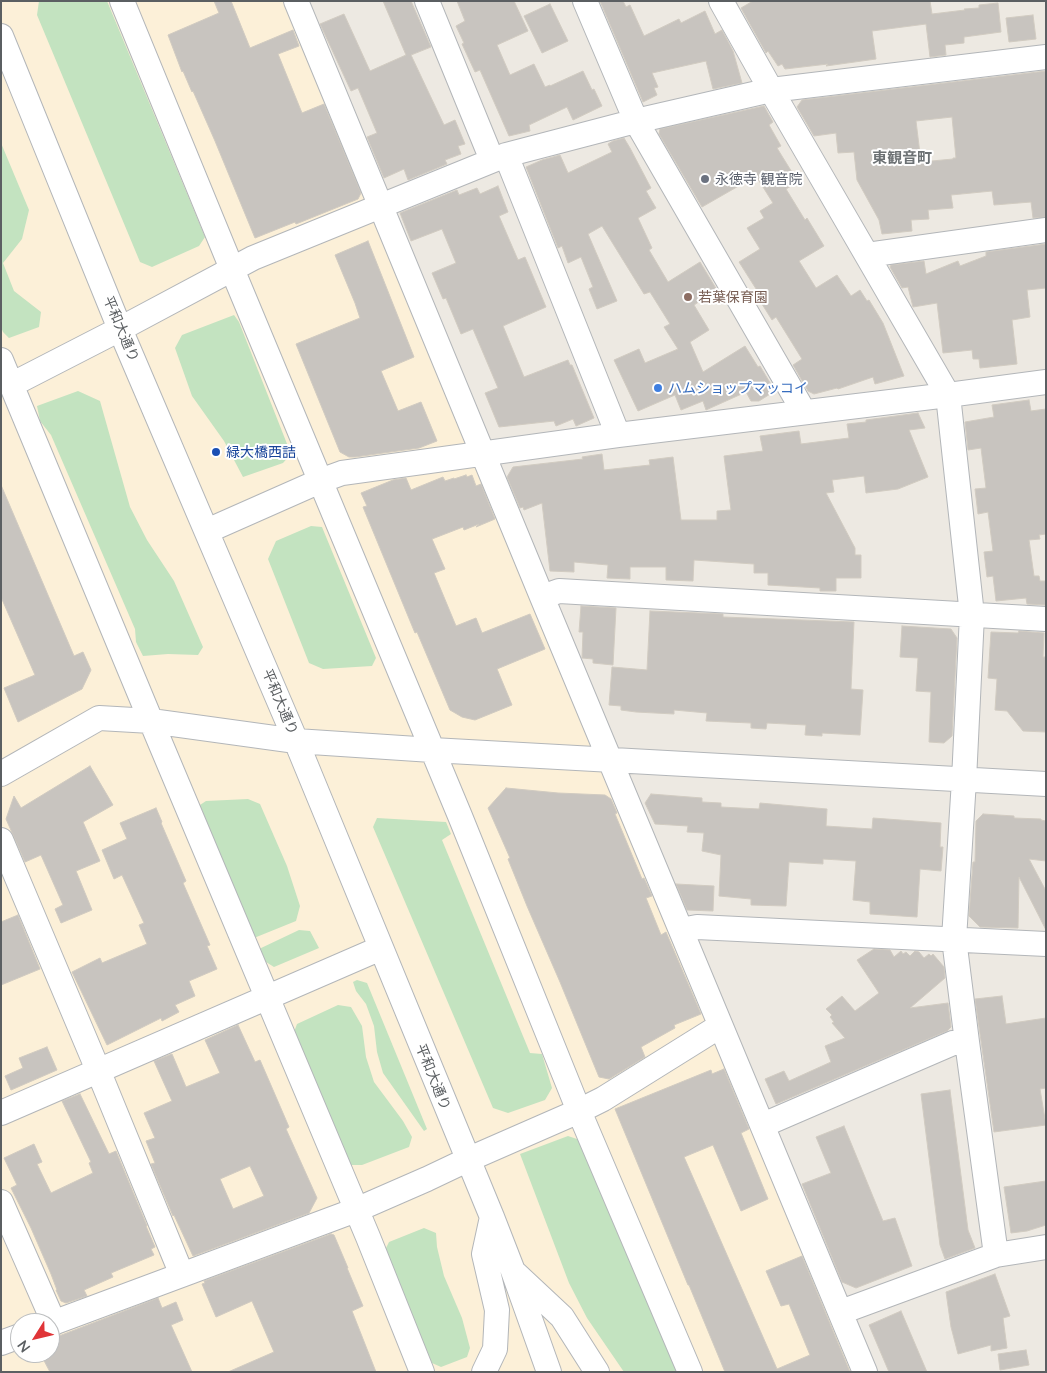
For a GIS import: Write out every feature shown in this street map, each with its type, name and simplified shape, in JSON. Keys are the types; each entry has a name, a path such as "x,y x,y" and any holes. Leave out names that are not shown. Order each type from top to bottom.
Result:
{"street":[{"path":"122,1 460,816 579,1111 690,1372"},
{"path":"296,1 865,1372"},
{"path":"427,1 499,158 618,436"},
{"path":"585,1 636,121 804,412"},
{"path":"721,1 948,395 972,615 954,939 966,1042 996,1255"},
{"name":"平和大通り","path":"1,36 120,329 296,741 492,1217 549,1372"},
{"path":"12,385 253,258 499,158 636,121 771,90 1046,57"},
{"path":"866,255 1046,230"},
{"path":"1,360 422,1372"},
{"path":"207,531 342,473 1046,382"},
{"path":"542,597 559,591 1046,619"},
{"path":"1,774 99,718 151,721 296,741 611,761 1046,784"},
{"path":"1,840 182,1275"},
{"path":"681,930 697,927 1046,944"},
{"path":"1,1113 381,948"},
{"path":"60,1321 356,1210 427,1180 603,1099 720,1026"},
{"path":"763,1125 953,1043 966,1042"},
{"path":"1,1202 47,1313"},
{"path":"484,1372 495,1349 497,1310 484,1254 492,1217"},
{"path":"840,1312 996,1255 1046,1247"},
{"path":"513,1271 562,1317 597,1372"}],"shaded area":[{"path":"1,1 294,1 862,1372 1,1372"}],"green space":[{"path":"39,1 107,1 205,237 199,246 152,267 140,262 37,15"},
{"path":"1,143 29,210 22,239 3,263 14,291 41,312 39,327 9,338 1,327"},
{"path":"234,315 239,322 291,454 283,463 243,477 224,441 192,396 175,348 182,335"},
{"path":"78,391 100,401 130,507 147,540 174,581 203,647 198,655 168,654 143,656 136,642 135,629 51,435 40,421 37,406"},
{"path":"311,526 322,527 376,658 372,666 323,669 309,663 268,559 276,541"},
{"path":"248,799 260,804 287,866 300,906 296,921 254,938 200,805 206,801"},
{"path":"377,818 446,822 451,834 442,840 530,1053 542,1054 552,1088 545,1100 508,1113 493,1108 373,827"},
{"path":"299,930 310,931 319,948 274,967 266,962 259,949"},
{"path":"357,980 367,983 427,1129 424,1131 383,1073 377,1052 374,1026 366,1004 356,991 353,982"},
{"path":"338,1005 351,1007 362,1026 366,1057 374,1082 403,1121 412,1137 409,1147 362,1165 349,1165 294,1032 297,1024"},
{"path":"568,1136 580,1140 678,1372 624,1372 587,1318 569,1283 520,1154"},
{"path":"424,1228 436,1233 437,1247 444,1276 462,1318 470,1348 467,1357 441,1367 432,1363 385,1250 389,1242"}],"building":[{"path":"214,1 231,1 250,48 293,30 299,46 278,54 302,113 324,104 361,193 358,199 255,238 215,141 193,91 182,72 168,35 219,13"},
{"path":"383,1 411,1 431,47 411,55 444,125 455,120 465,144 458,146 461,154 445,160 447,164 408,180 404,169 384,178 367,137 377,133 358,88 351,91 320,24 344,14 370,71 406,55"},
{"path":"457,1 514,1 528,31 497,45 510,75 534,64 545,87 583,71 602,106 573,120 567,107 529,125 530,131 509,136 480,70 475,72 462,44 464,43 456,26 465,21"},
{"path":"600,1 623,1 626,7 630,5 644,36 679,19 681,23 705,11 715,34 722,30 733,51 742,83 713,89 706,61 652,73 658,87 654,88 657,95 643,102"},
{"path":"753,1 930,1 932,14 979,8 979,5 998,3 1001,32 964,37 964,43 945,45 946,55 930,57 926,24 872,31 876,59 785,69 782,64 778,66 768,51 766,53 741,8"},
{"path":"550,4 568,41 542,53 524,16"},
{"path":"1033,15 1036,39 1009,42 1006,18"},
{"path":"1046,71 1046,217 1033,218 1031,202 994,205 992,191 951,195 953,208 928,210 929,219 911,220 912,231 882,234 879,220 857,180 854,152 838,153 836,133 814,136 797,107 802,100","holes":["952,117 956,158 921,162 916,121"]},
{"path":"764,106 773,122 769,125 781,146 777,148 798,182 786,189 824,246 799,261 816,288 837,275 851,296 860,290 867,301 869,300 883,323 904,376 875,384 873,377 838,389 814,394 808,391 793,365 802,359 776,317 772,320 755,293 758,292 739,262 760,249 747,228 764,218 760,211 773,203 756,176 702,207 659,134 660,129"},
{"path":"624,138 651,188 646,191 656,208 638,218 652,248 649,250 668,282 700,262 717,290 694,305 709,330 690,342 703,372 745,346 775,391 759,401 751,401 746,392 706,410 703,401 681,410 675,395 638,411 614,360 639,349 645,363 678,349 664,327 670,324 650,292 644,294 602,226 588,234 617,301 597,309 589,289 593,287 581,257 568,263 562,246 558,248 526,167 560,155 568,173 612,152 608,144"},
{"path":"498,186 508,212 499,216 518,260 525,257 546,307 503,326 524,377 568,360 570,365 572,365 594,418 576,426 573,419 556,426 554,421 499,427 485,393 498,388 473,329 461,334 446,298 443,299 432,273 456,263 442,229 411,241 400,213 457,190 459,195 477,188 480,194"},
{"path":"368,241 414,357 381,371 398,411 421,402 437,441 419,448 349,457 340,452 296,344 360,318 335,255"},
{"path":"1046,244 1046,288 1027,290 1030,317 1012,320 1017,364 980,368 979,359 973,359 972,350 943,353 937,303 913,307 908,287 902,288 890,267 891,265 924,261 926,274 958,261 960,266 986,256 986,252"},
{"path":"1029,400 1031,411 1046,409 1046,534 1039,535 1040,539 1029,540 1034,576 1039,576 1040,581 1046,581 1046,605 1027,604 1026,598 996,601 993,576 987,577 984,552 993,551 988,512 978,514 975,489 986,488 981,448 968,450 965,422 994,417 992,405"},
{"path":"918,413 925,428 909,430 928,477 898,489 866,493 864,476 832,480 834,492 826,493 855,548 855,555 861,555 861,578 836,578 836,591 820,591 820,588 768,585 768,573 754,573 754,564 694,560 693,581 666,580 666,567 630,567 630,579 607,578 608,565 574,562 574,572 550,571 542,503 524,510 523,507 520,508 507,477 513,467 583,459 582,457 602,454 604,470 650,465 649,460 673,457 681,520 717,520 717,511 731,510 724,456 763,451 760,436 799,431 801,444 849,438 847,424"},
{"path":"466,475 467,477 472,475 476,486 481,484 495,519 464,530 463,527 432,539 445,569 434,573 456,626 476,618 482,633 530,614 545,649 497,669 512,705 475,720 462,717 450,710 417,632 415,633 363,507 367,506 361,493 393,480 406,478 411,490 443,477 445,481"},
{"path":"1,485 74,656 83,652 91,670 82,689 18,722 4,688 35,675 1,597"},
{"path":"581,606 616,608 613,665 593,663 593,659 582,658 583,632 579,632"},
{"path":"650,611 723,614 723,617 854,622 851,689 863,690 860,735 822,733 822,736 805,735 806,725 767,723 766,729 751,728 751,723 706,721 707,713 674,710 674,714 636,712 621,710 621,706 609,705 612,667 647,670"},
{"path":"902,626 951,629 957,638 952,736 944,743 929,742 931,692 916,691 918,658 900,657"},
{"path":"1019,631 1044,633 1043,657 1046,657 1046,732 1023,731 1007,711 995,710 997,679 988,678 991,632 1018,633"},
{"path":"90,766 113,805 83,822 100,861 76,871 92,910 61,923 55,909 63,905 41,855 25,862 6,819 14,796 21,808"},
{"path":"506,788 605,795 611,799 617,813 615,814 642,879 644,878 652,896 646,898 661,935 666,932 701,1014 674,1025 675,1028 641,1047 645,1057 609,1079 599,1077 488,808"},
{"path":"651,794 702,798 702,802 721,803 721,807 759,809 760,803 827,809 826,826 872,829 873,818 941,823 940,847 943,847 941,871 920,869 917,917 870,914 870,902 853,900 856,861 823,859 823,864 789,862 786,906 751,905 751,899 719,896 721,855 702,851 704,833 687,832 688,826 655,824 645,803"},
{"path":"156,808 186,881 183,883 210,945 207,946 217,969 189,981 195,996 175,1005 179,1012 162,1021 161,1018 107,1045 72,972 100,958 102,963 147,944 139,925 144,923 122,875 114,879 102,850 127,839 120,823"},
{"path":"983,814 1046,821 1046,861 1029,859 1046,891 1046,930 1019,877 1018,928 980,927 969,916 973,862 975,862 976,821"},
{"path":"676,884 714,886 713,911 687,910"},
{"path":"18,915 40,969 1,985 1,922"},
{"path":"874,949 890,950 894,957 901,951 903,954 906,952 910,956 915,951 919,952 924,958 929,954 931,956 933,954 944,967 945,978 910,1008 948,1003 951,1027 947,1031 776,1104 765,1079 784,1071 789,1081 831,1062 825,1046 845,1038 832,1023 834,1022 830,1017 832,1015 826,1009 842,996 855,1011 879,993 857,960"},
{"path":"1002,996 1006,1024 1046,1018 1046,1088 1040,1089 1046,1125 994,1132 975,999"},
{"path":"238,1025 255,1062 260,1060 289,1127 286,1129 317,1198 309,1213 193,1256 173,1216 151,1164 155,1163 146,1141 155,1138 144,1113 172,1101 154,1061 172,1054 186,1087 220,1073 205,1040","holes":["250,1166 264,1196 233,1209 220,1179"]},
{"path":"47,1047 57,1070 11,1090 5,1076 23,1068 19,1058"},
{"path":"724,1069 749,1129 741,1133 768,1199 741,1211 713,1145 684,1157 777,1369 810,1355 789,1304 781,1306 766,1271 802,1256 850,1372 725,1372 688,1285 615,1109 711,1070 712,1074"},
{"path":"950,1090 968,1230 975,1248 945,1259 940,1245 921,1094"},
{"path":"80,1094 109,1154 116,1151 155,1247 151,1249 154,1255 111,1273 113,1277 84,1290 87,1296 66,1303 61,1301 31,1228 11,1188 17,1185 4,1158 34,1144 42,1162 37,1164 51,1193 93,1173 89,1163 91,1162 62,1101"},
{"path":"844,1126 883,1221 895,1218 912,1266 856,1288 842,1282 802,1184 831,1173 816,1137"},
{"path":"1046,1181 1046,1225 1027,1231 1011,1233 1004,1187"},
{"path":"331,1234 334,1235 363,1306 352,1311 376,1372 228,1372 274,1352 252,1301 216,1317 202,1284 205,1283 204,1281"},
{"path":"995,1274 1010,1316 1003,1318 1007,1348 991,1351 991,1345 958,1354 951,1327 946,1292"},
{"path":"158,1298 162,1308 176,1302 183,1320 171,1325 192,1372 50,1372 45,1363 60,1363 60,1336"},
{"path":"901,1311 927,1372 889,1372 869,1325"},
{"path":"1026,1350 1029,1365 1000,1370 998,1354"}],"place":[{"name":"永徳寺 観音院","path":"705,179"},
{"name":"若葉保育園","path":"688,297"},
{"name":"ハムショップマッコイ","path":"658,388"},
{"name":"緑大橋西詰","path":"216,452"}],"district":[{"name":"東観音町","path":"902,158"}]}
